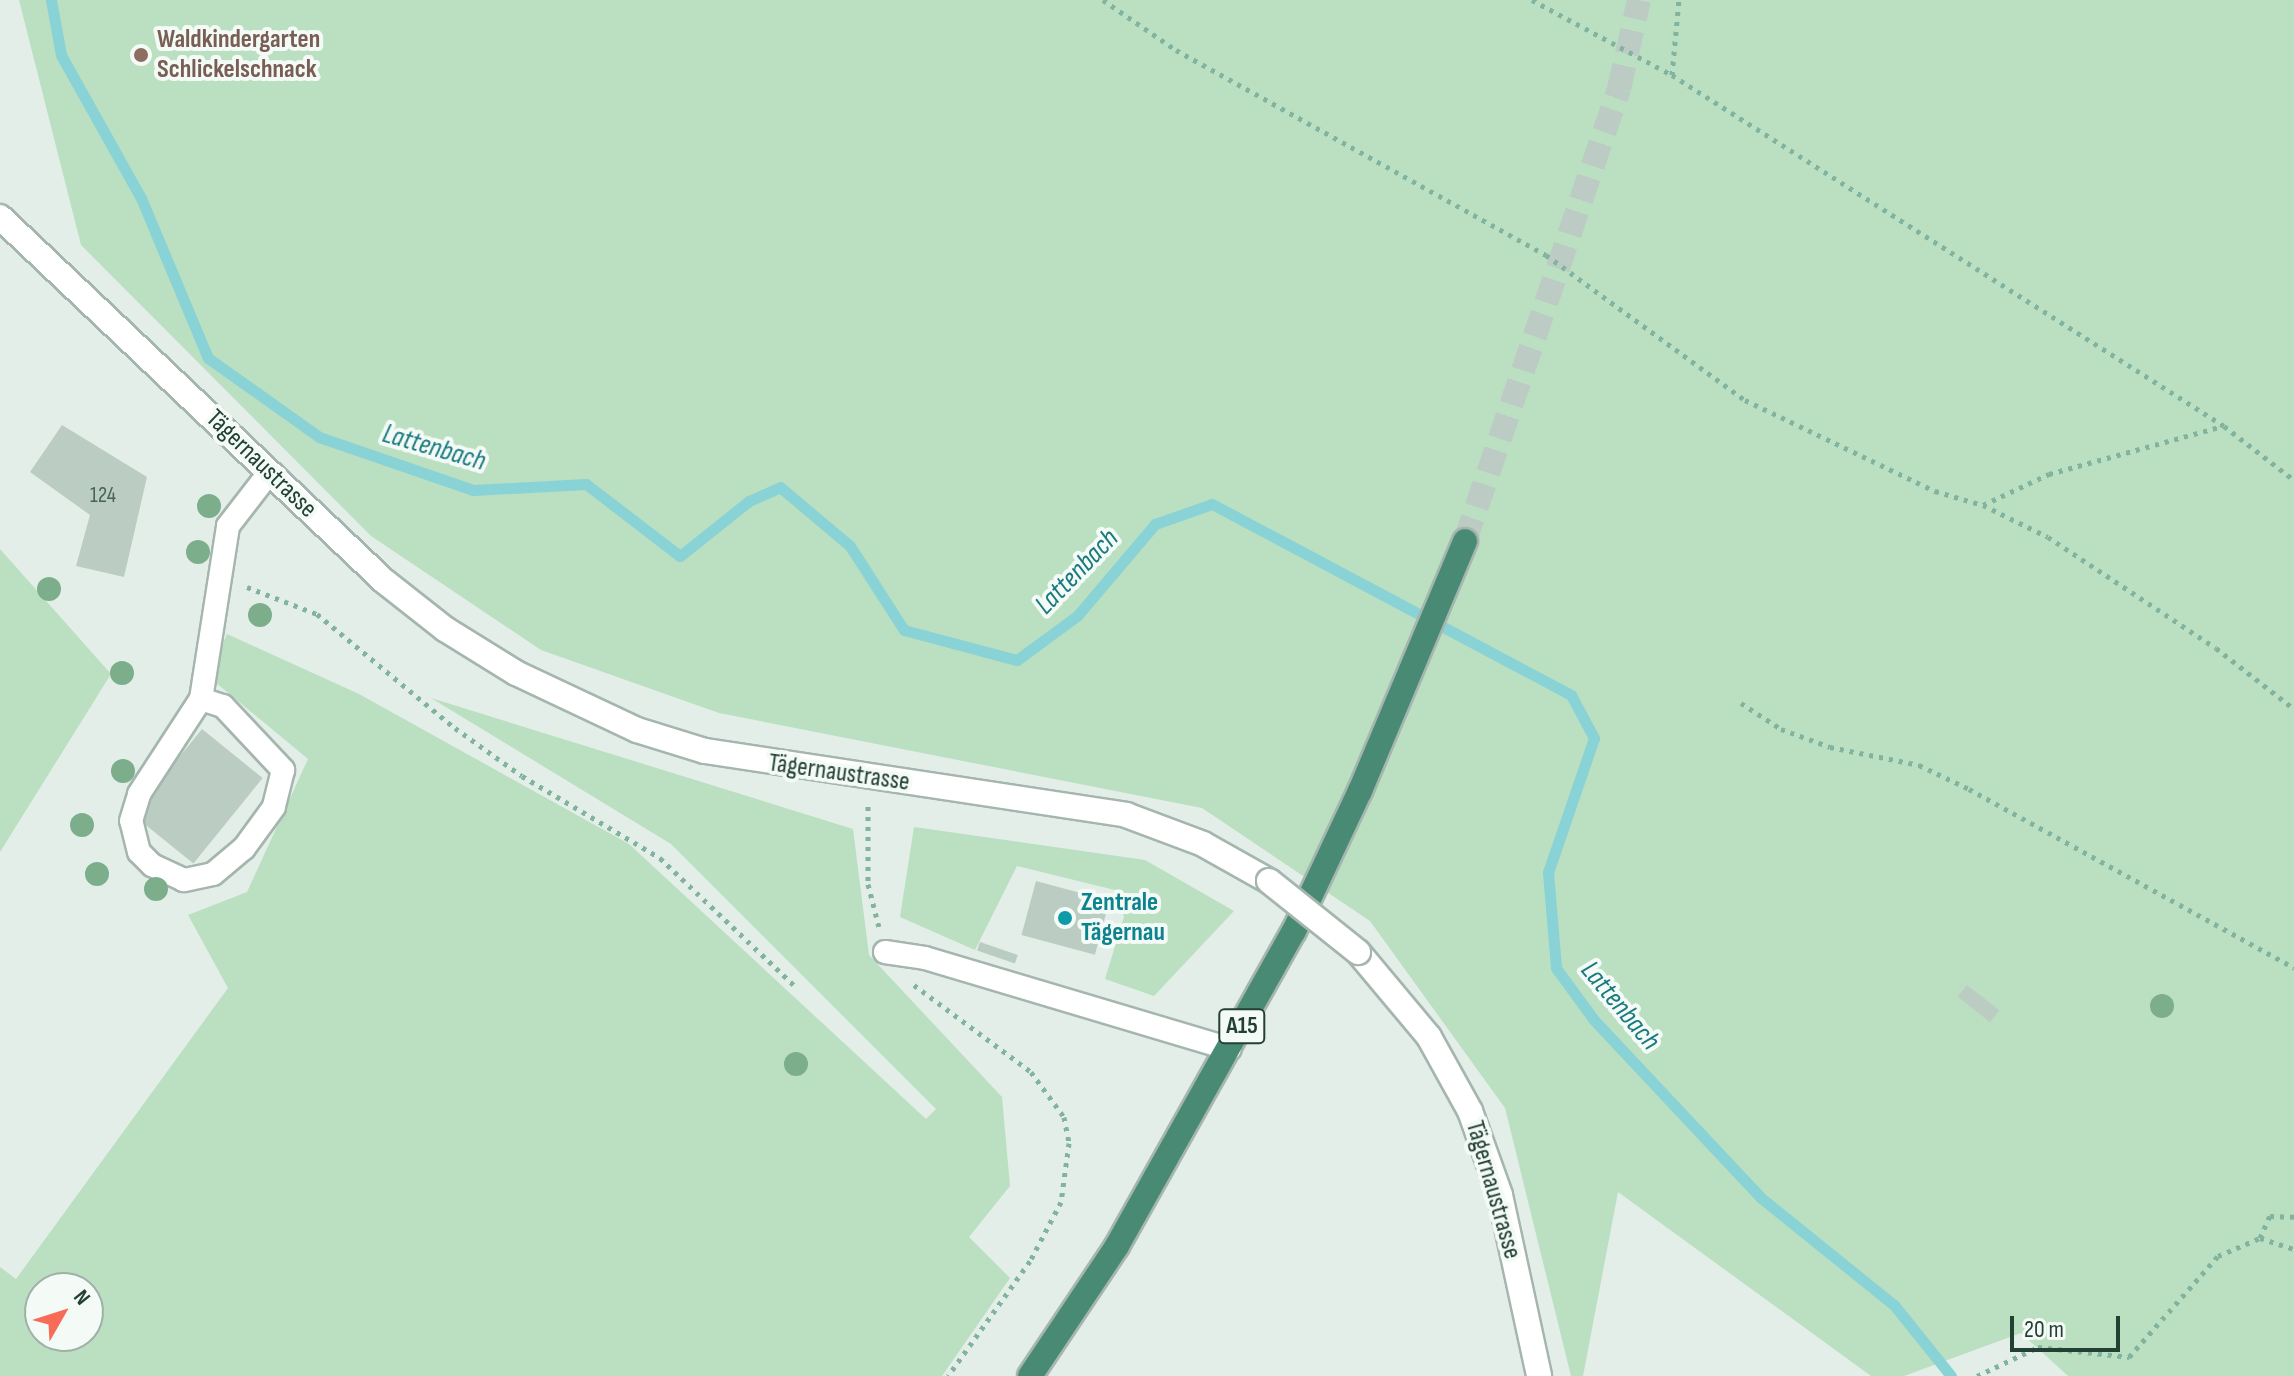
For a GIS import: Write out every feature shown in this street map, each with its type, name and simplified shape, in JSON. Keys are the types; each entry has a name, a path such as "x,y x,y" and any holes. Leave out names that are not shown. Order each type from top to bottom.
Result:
{"highway":[{"name":"A15","path":"1030,1376 1117,1246 1230,1049 1347,819 1465,541"}],"street":[{"name":"Tägernaustrasse","path":"0,217 384,581 445,629 516,673 637,730 705,751 873,778 1049,800 1126,815 1203,844 1269,881 1358,952 1429,1037 1470,1111 1500,1195 1539,1376"}],"lane":[{"path":"201,699 223,706 283,770 274,807 244,848 213,874 184,880 152,865 139,852 131,821 139,794 201,699 228,526 269,473"},
{"path":"885,952 925,958 1230,1049"}],"path":[{"path":"1103,0 1176,50 1546,255 1745,400 1935,491 1983,505 2048,537 2216,648 2294,709"},
{"path":"1532,0 1672,75 2224,426 2294,480"},
{"path":"1672,75 1679,0"},
{"path":"1983,505 1987,499 2049,474 2224,426"},
{"path":"222,561 245,586 317,614 399,685 522,776 660,858 796,987"},
{"path":"1741,703 1781,729 1830,747 1919,765 1969,789 2294,968"},
{"path":"873,778 868,805 868,884 885,952 920,992 1009,1051 1031,1072 1064,1117 1069,1143 1061,1202 1030,1261 948,1376"},
{"path":"854,802 883,807"},
{"path":"2260,1238 2270,1216 2294,1217"},
{"path":"1977,1376 2038,1347 2129,1357 2218,1256 2260,1238 2294,1249"}],"green space":[{"path":"19,0 2294,0 2294,1376 2068,1376 2021,1333 1904,1376 1871,1376 1618,1192 1583,1376 1571,1376 1505,1108 1370,921 1202,808 719,713 541,650 371,536 81,245"},
{"path":"0,549 111,674 0,852"},
{"path":"227,634 359,694 629,844 926,1119 936,1109 671,844 431,698 853,829 869,955 1002,1097 1010,1186 969,1237 1010,1278 942,1376 0,1376 0,1267 16,1279 228,988 188,915 247,892 308,759 209,677"},
{"path":"914,827 1145,860 1234,911 1154,996 1105,979 1124,917 1119,891 1017,866 975,950 900,917"}],"building":[{"path":"62,425 147,477 124,577 76,566 90,515 30,472"},
{"path":"202,729 263,778 193,864 133,814"},
{"name":"Zentrale Tägernau","path":"1036,881 1109,901 1095,955 1022,935"},
{"path":"980,942 1018,955 1015,964 977,951"},
{"path":"1967,985 1999,1010 1990,1022 1958,997"}],"waterway":[{"name":"Lattenbach","path":"51,0 61,55 141,198 208,358 319,437 473,490 586,484 680,556 749,501 780,487 850,546 904,630 1017,660 1077,616 1155,524 1212,504 1571,695 1594,738 1548,872 1556,968 1594,1020 1760,1197 1894,1305 1951,1376"}],"tunnel":[{"path":"1465,541 1619,89 1639,0"}],"place":[{"name":"Waldkindergarten Schlickelschnack","path":"141,55"},
{"name":"Zentrale Tägernau","path":"1065,918"}]}
